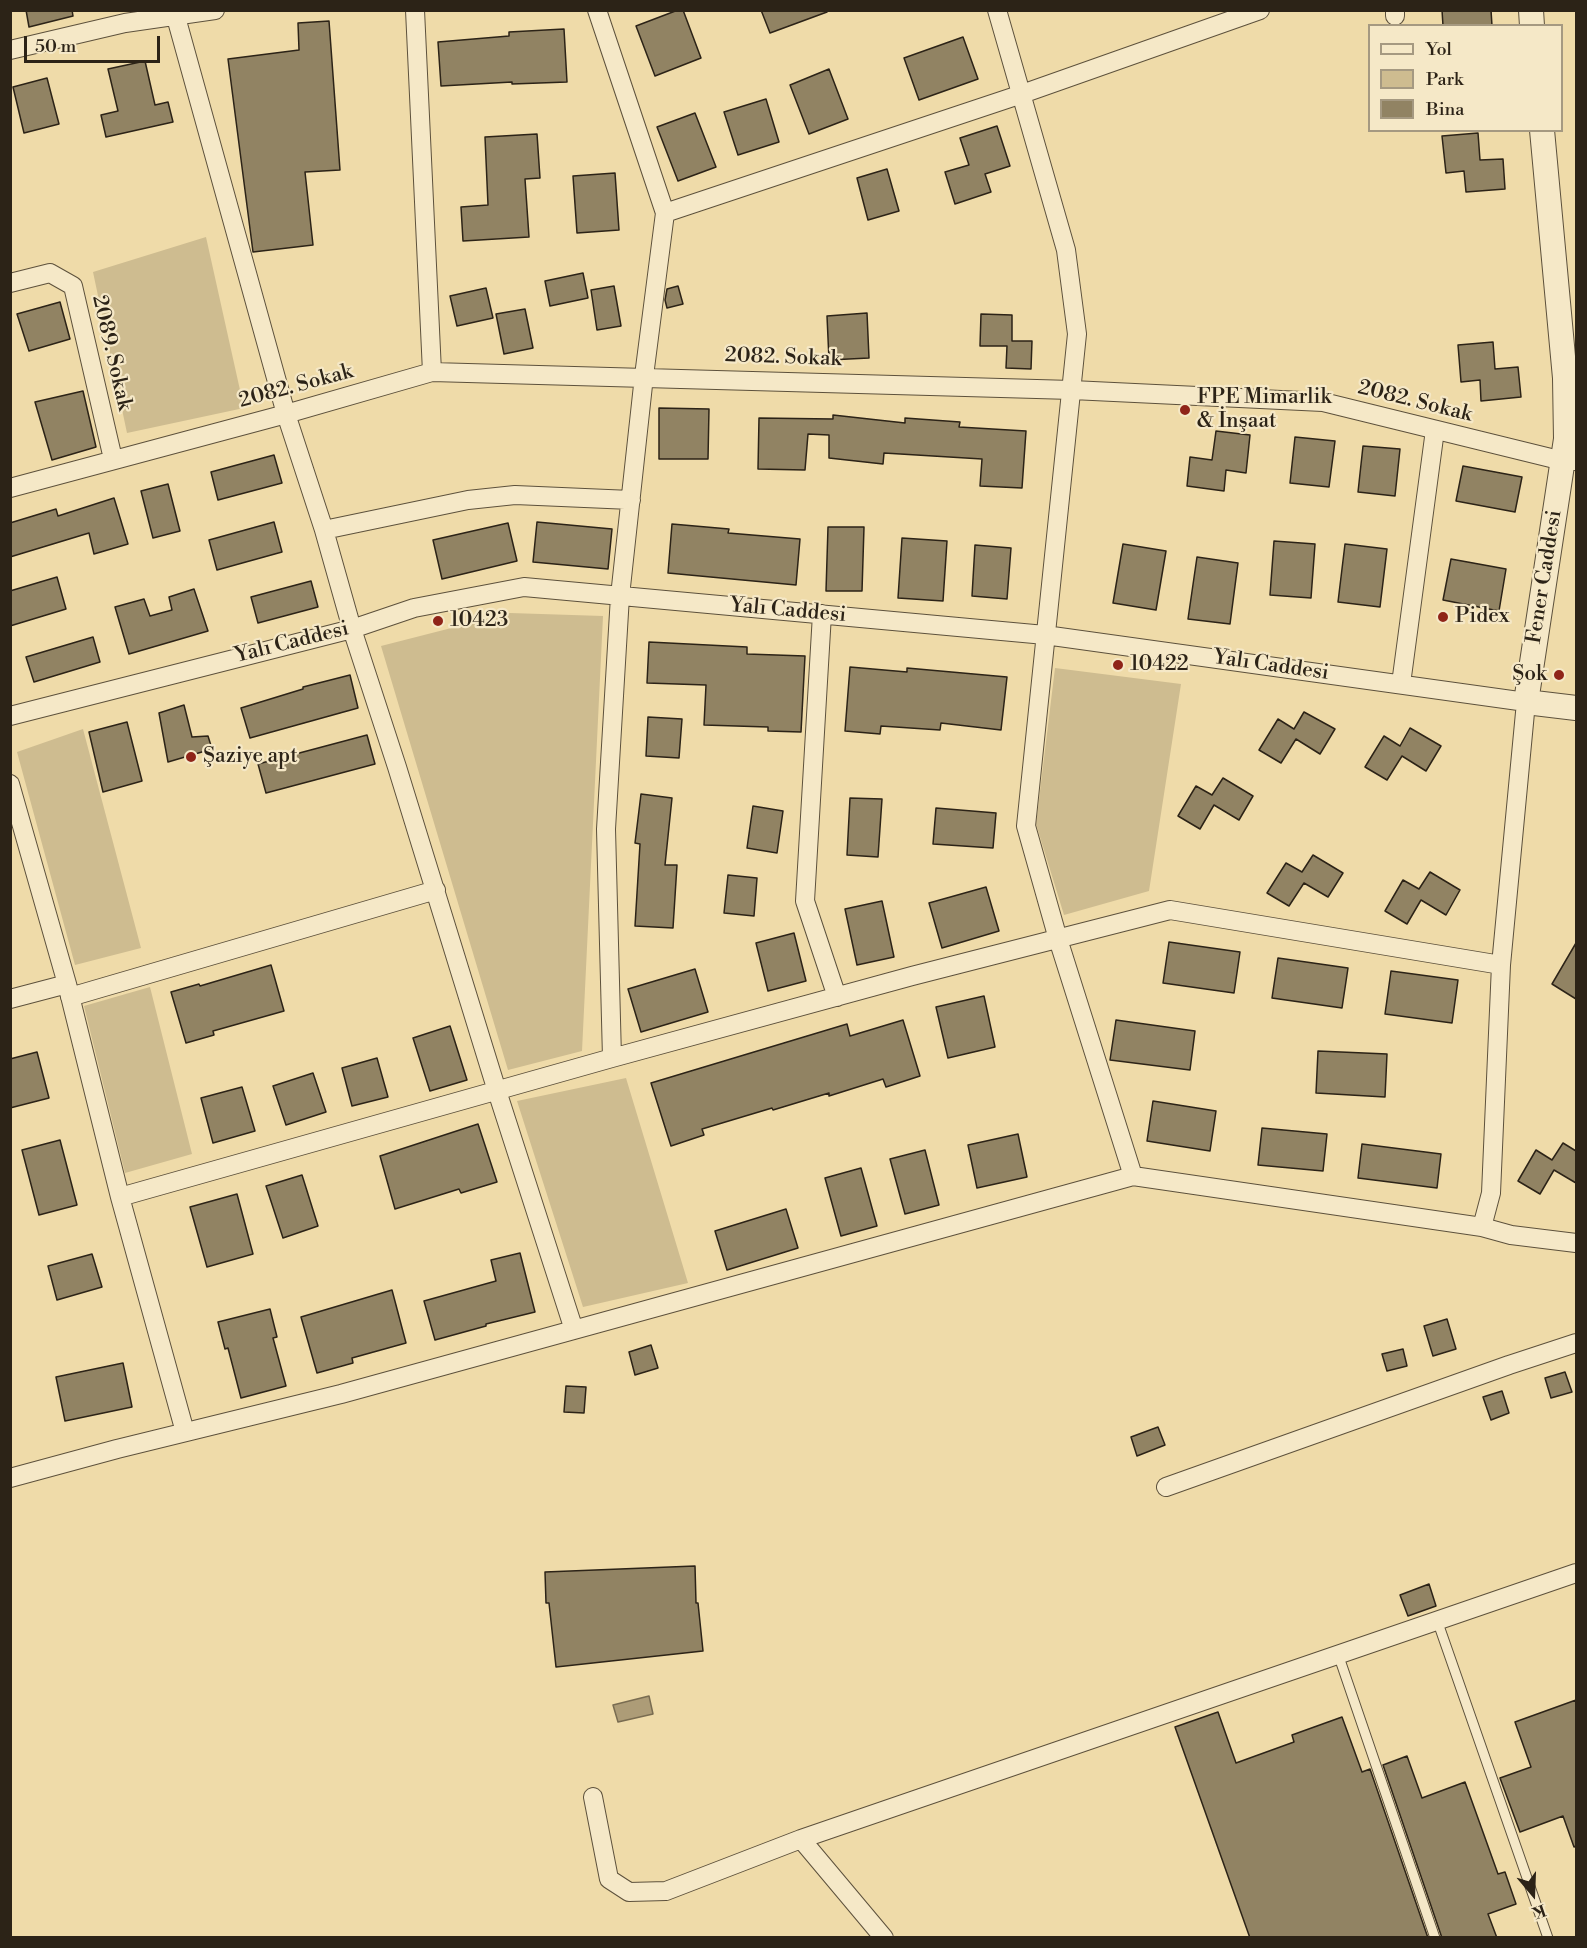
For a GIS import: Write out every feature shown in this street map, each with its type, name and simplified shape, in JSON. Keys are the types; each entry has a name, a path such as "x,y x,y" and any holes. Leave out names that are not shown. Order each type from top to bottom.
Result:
{"street":[{"path":"10,50 175,13 215,10"},
{"path":"415,10 432,372"},
{"path":"597,10 665,213 644,376 620,596 606,829 612,1058"},
{"path":"997,10 1066,250 1077,334 1026,826 1058,939 1133,1176"},
{"path":"665,213 1022,94 1260,10"},
{"path":"175,13 286,414 574,1330"},
{"name":"Fener Caddesi","path":"1526,702 1570,461 1566,439 1565,378 1542,132"},
{"name":"2089. Sokak","path":"10,283 50,273 73,286 113,459"},
{"name":"2082. Sokak","path":"10,488 286,414 432,372 644,376 1071,390 1323,402 1570,461"},
{"path":"1401,684 1435,430"},
{"path":"324,530 468,500 515,495 631,500"},
{"name":"Yalı Caddesi","path":"10,716 352,629 414,608 524,587 1045,635 1576,708"},
{"path":"822,614 805,901 837,997"},
{"path":"1482,1227 1491,1193 1501,965 1526,702"},
{"path":"10,784 68,991 120,1197 185,1432"},
{"path":"10,999 68,991 436,890"},
{"path":"120,1197 612,1058 1170,910 1501,965"},
{"path":"10,1478 341,1394 1133,1176 1482,1227 1511,1235 1576,1243"},
{"path":"1166,1487 1576,1343"},
{"path":"593,1797 609,1880 629,1892 666,1891 801,1839 1576,1574"},
{"path":"801,1839 884,1938"}],"lane":[{"path":"1437,1620 1548,1938"},
{"path":"1338,1654 1435,1938"}],"green space":[{"path":"206,237 244,408 127,433 93,272"},
{"path":"510,613 603,616 582,1051 508,1070 381,646"},
{"path":"1055,668 1181,684 1149,891 1064,915 1036,824"},
{"path":"83,729 141,948 75,965 17,752"},
{"path":"150,987 192,1154 125,1173 84,1006"},
{"path":"626,1078 688,1283 583,1307 517,1101"}],"shaded area":[{"path":"649,1696 653,1714 618,1722 613,1705"}],"building":[{"path":"26,10 72,10 73,16 29,27"},
{"path":"683,10 701,58 655,76 636,26"},
{"path":"761,10 827,10 827,12 770,33"},
{"path":"1442,10 1491,10 1492,24 1443,24"},
{"path":"329,21 340,170 305,172 313,245 253,252 228,59 299,50 298,23"},
{"path":"564,29 567,82 441,86 438,42 509,36 509,32"},
{"path":"963,37 978,79 919,100 904,58"},
{"path":"145,61 155,105 168,102 173,122 106,137 101,115 118,111 108,69"},
{"path":"829,69 848,119 809,134 790,85"},
{"path":"47,78 59,124 24,133 13,87"},
{"path":"766,99 779,142 738,155 724,112"},
{"path":"695,113 716,167 678,181 657,127"},
{"path":"997,126 1010,166 985,174 991,192 955,204 945,172 969,165 960,138"},
{"path":"1478,133 1480,160 1503,159 1505,189 1466,192 1464,171 1446,173 1442,136"},
{"path":"537,134 540,178 525,179 529,237 463,241 461,207 488,205 485,137"},
{"path":"887,169 899,211 868,220 857,178"},
{"path":"615,173 619,230 577,233 573,176"},
{"path":"583,273 588,298 550,306 545,281"},
{"path":"614,286 621,326 597,330 591,290"},
{"path":"678,286 683,304 667,308 665,300 667,289"},
{"path":"486,288 493,318 457,326 450,296"},
{"path":"60,302 70,339 29,351 17,314"},
{"path":"525,309 533,348 504,354 496,314"},
{"path":"867,313 869,358 829,360 827,316"},
{"path":"981,314 1012,315 1012,341 1032,341 1031,369 1006,368 1007,346 980,346"},
{"path":"1493,342 1495,369 1518,367 1521,397 1481,401 1480,380 1461,382 1458,345"},
{"path":"83,391 96,447 52,460 35,402"},
{"path":"659,408 709,409 708,459 659,459"},
{"path":"833,415 905,423 905,418 960,422 959,427 1026,431 1022,488 980,486 982,459 884,453 883,464 829,458 829,435 808,434 805,470 758,469 759,418 833,419"},
{"path":"1216,431 1250,435 1246,473 1226,470 1224,491 1187,486 1190,457 1212,460"},
{"path":"1295,437 1335,441 1329,487 1290,483"},
{"path":"1363,446 1400,449 1395,496 1358,492"},
{"path":"274,455 282,483 218,500 211,472"},
{"path":"1463,466 1522,477 1515,512 1456,501"},
{"path":"168,484 180,531 153,538 141,491"},
{"path":"114,498 128,544 94,554 89,533 10,557 10,523 56,509 58,516"},
{"path":"274,522 282,552 217,570 209,540"},
{"path":"537,522 612,529 608,569 533,562"},
{"path":"508,523 517,561 442,579 433,540"},
{"path":"672,524 729,529 728,533 800,539 796,585 668,573"},
{"path":"828,527 864,527 862,591 826,591"},
{"path":"902,538 947,541 943,601 898,598"},
{"path":"1274,541 1315,544 1311,598 1270,595"},
{"path":"1123,544 1166,551 1156,610 1113,603"},
{"path":"1345,544 1387,549 1380,607 1338,602"},
{"path":"975,545 1011,548 1007,599 972,596"},
{"path":"1197,557 1238,563 1230,624 1188,619"},
{"path":"1451,559 1506,569 1499,611 1443,600"},
{"path":"57,577 66,609 10,626 10,591"},
{"path":"311,581 318,607 258,623 251,597"},
{"path":"194,589 208,631 129,654 115,607 144,599 150,616 172,610 169,597"},
{"path":"93,637 100,662 34,682 26,657"},
{"path":"649,642 747,647 747,654 805,656 801,732 768,731 768,727 704,725 706,685 647,683"},
{"path":"850,667 907,672 907,668 1007,677 1001,730 941,723 940,730 881,726 880,734 845,731"},
{"path":"350,675 358,708 250,738 241,708 303,689 303,687"},
{"path":"184,705 192,737 208,736 212,749 168,762 159,713"},
{"path":"1304,712 1335,729 1320,754 1296,739 1281,763 1259,750 1278,719 1294,729"},
{"path":"648,717 682,719 679,758 646,756"},
{"path":"127,722 142,781 103,792 89,732"},
{"path":"1410,728 1441,746 1426,771 1402,756 1387,780 1365,767 1384,736 1400,746"},
{"path":"367,735 375,764 266,793 258,764"},
{"path":"1223,778 1253,796 1239,820 1214,805 1200,829 1178,816 1196,786 1212,795"},
{"path":"641,794 672,798 665,865 677,865 673,928 635,926 640,844 635,843"},
{"path":"850,798 882,799 878,857 847,855"},
{"path":"753,806 783,811 777,853 747,848"},
{"path":"936,808 996,813 993,848 933,844"},
{"path":"1313,855 1343,873 1328,897 1304,883 1289,906 1267,893 1286,863 1302,872"},
{"path":"1430,872 1460,890 1446,915 1421,900 1407,924 1385,911 1403,880 1419,889"},
{"path":"728,875 757,878 754,916 724,913"},
{"path":"986,887 999,931 942,948 929,903"},
{"path":"882,901 894,957 857,965 845,909"},
{"path":"794,933 806,981 768,991 756,943"},
{"path":"1169,942 1240,952 1234,993 1163,983"},
{"path":"1576,943 1576,999 1552,984"},
{"path":"1278,958 1348,968 1342,1008 1272,998"},
{"path":"271,965 284,1011 213,1031 214,1035 186,1043 171,992"},
{"path":"695,969 708,1012 641,1032 628,989"},
{"path":"1391,971 1458,980 1452,1023 1385,1014"},
{"path":"984,996 995,1047 948,1058 936,1007"},
{"path":"903,1020 920,1076 886,1087 883,1079 829,1096 829,1093 773,1110 772,1108 702,1129 704,1135 671,1146 651,1083 847,1024 850,1036"},
{"path":"1116,1020 1195,1031 1190,1070 1110,1060"},
{"path":"450,1026 467,1080 430,1091 413,1038"},
{"path":"1318,1051 1387,1054 1385,1097 1316,1093"},
{"path":"37,1052 49,1098 10,1108 10,1059"},
{"path":"377,1058 388,1097 352,1106 342,1068"},
{"path":"313,1073 326,1112 286,1125 273,1086"},
{"path":"242,1087 255,1131 213,1143 201,1098"},
{"path":"1153,1101 1216,1111 1210,1151 1147,1141"},
{"path":"478,1124 497,1182 461,1193 459,1189 395,1209 380,1156"},
{"path":"1262,1128 1327,1134 1323,1171 1258,1165"},
{"path":"1018,1134 1027,1177 977,1188 968,1145"},
{"path":"60,1140 77,1205 39,1215 22,1150"},
{"path":"1563,1143 1576,1151 1576,1183 1554,1170 1540,1194 1518,1181 1536,1150 1552,1160"},
{"path":"1362,1144 1441,1154 1437,1188 1358,1178"},
{"path":"925,1150 939,1205 905,1214 890,1159"},
{"path":"861,1168 877,1226 841,1236 825,1178"},
{"path":"302,1175 318,1226 283,1238 266,1186"},
{"path":"237,1194 253,1254 207,1267 190,1207"},
{"path":"786,1209 798,1248 727,1270 715,1231"},
{"path":"520,1253 535,1312 435,1340 424,1301 496,1281 491,1260"},
{"path":"92,1254 102,1287 57,1300 48,1266"},
{"path":"392,1290 406,1343 352,1358 353,1363 317,1373 301,1317"},
{"path":"270,1309 277,1337 273,1338 286,1386 241,1398 228,1348 225,1349 218,1322"},
{"path":"1447,1319 1456,1349 1433,1356 1424,1326"},
{"path":"651,1345 658,1368 635,1375 629,1352"},
{"path":"1403,1349 1407,1366 1387,1371 1382,1354"},
{"path":"123,1363 132,1407 65,1421 56,1377"},
{"path":"1565,1372 1572,1392 1551,1398 1545,1378"},
{"path":"566,1386 586,1387 584,1413 564,1412"},
{"path":"1502,1391 1509,1413 1491,1420 1483,1397"},
{"path":"1158,1427 1165,1445 1137,1456 1131,1437"},
{"path":"695,1566 696,1603 698,1603 703,1651 556,1667 549,1603 546,1603 545,1572"},
{"path":"1429,1584 1436,1606 1408,1616 1400,1595"},
{"path":"1576,1700 1576,1846 1574,1847 1563,1816 1520,1832 1500,1778 1531,1767 1515,1722"},
{"path":"1218,1712 1236,1763 1294,1742 1292,1735 1342,1717 1362,1772 1370,1769 1428,1938 1250,1938 1175,1727"},
{"path":"1407,1756 1422,1798 1465,1782 1498,1874 1505,1872 1516,1904 1488,1914 1497,1938 1442,1938 1383,1765"}],"place":[{"name":"FPE Mimarlik & İnşaat","path":"1185,410"},
{"name":"Pidex","path":"1443,617"},
{"name":"10423","path":"438,621"},
{"name":"10422","path":"1118,665"},
{"name":"Şok","path":"1559,675"},
{"name":"Şaziye apt","path":"191,757"}]}
